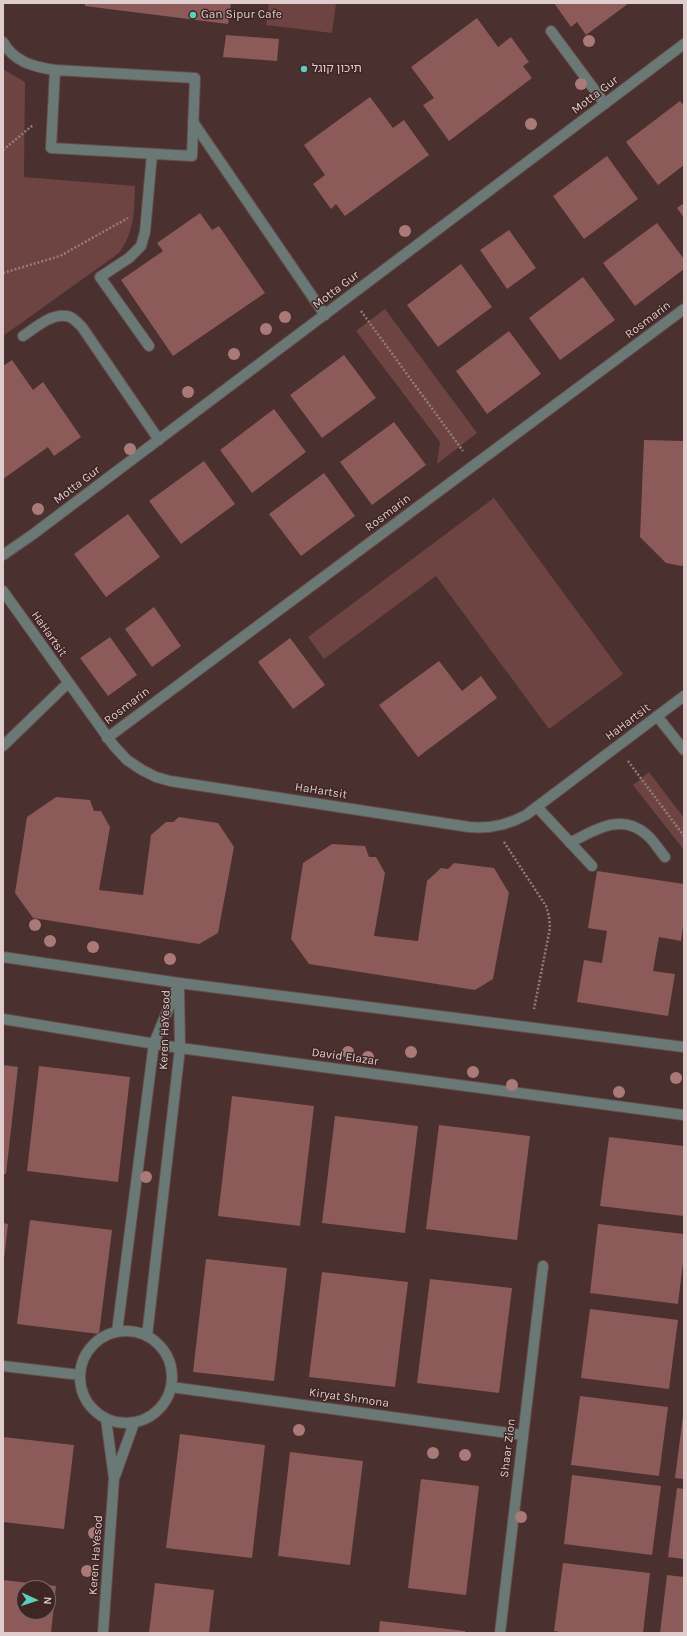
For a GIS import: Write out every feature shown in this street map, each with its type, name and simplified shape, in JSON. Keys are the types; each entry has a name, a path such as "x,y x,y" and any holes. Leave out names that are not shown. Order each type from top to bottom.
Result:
{"street":[{"path":"551,31 605,104"},
{"path":"3,42 14,56 21,61 42,68 195,78 192,156 51,148 56,70"},
{"name":"Motta Gur","path":"3,555 159,440 684,44"},
{"path":"193,122 325,314"},
{"path":"149,346 100,277 129,258 141,246 145,232 152,154"},
{"name":"Rosmarin","path":"107,738 684,309"},
{"path":"23,336 53,317 66,316 72,318 82,326 159,440"},
{"name":"HaHartsit","path":"3,591 107,738 134,766 149,774 163,779 469,827 494,827 514,821 537,807 684,696"},
{"path":"3,746 68,683"},
{"path":"657,716 684,750"},
{"path":"537,807 592,866"},
{"path":"570,843 606,825 625,824 637,828 647,835 664,857"},
{"path":"3,957 179,983 684,1048"},
{"name":"Keren HaYesod","path":"117,1332 154,1043 179,983"},
{"name":"Keren HaYesod","path":"147,1336 180,1048 179,983"},
{"name":"David Elazar","path":"3,1019 180,1048 684,1115"},
{"name":"Shaar Zion","path":"500,1633 543,1266"},
{"path":"117,1332 132,1332 147,1336 159,1345 168,1358 172,1372 171,1387 166,1400 158,1411 147,1419 134,1423 120,1423 106,1419 95,1411 87,1401 82,1389 80,1375 84,1360 91,1347 103,1338 117,1332"},
{"path":"3,1366 80,1375"},
{"name":"Kiryat Shmona","path":"171,1387 523,1435"},
{"name":"Keren HaYesod","path":"103,1633 114,1478 106,1419"},
{"name":"Keren HaYesod","path":"114,1478 134,1423"}],"path":[{"path":"3,150 54,108"},
{"path":"3,273 60,256 148,206"},
{"path":"350,296 473,465"},
{"path":"617,747 684,836"},
{"path":"494,827 546,906 549,916 550,928 530,1028"}],"shaded area":[{"path":"269,3 336,3 332,33 266,25"},
{"path":"3,69 25,82 24,177 135,186 133,221 128,237 119,253 3,336"},
{"path":"385,309 477,433 437,464 440,442 356,331"},
{"path":"494,498 623,674 549,729 436,576 324,659 308,637"},
{"path":"649,772 684,818 684,850 633,785"}],"building":[{"name":"Gan Sipur Cafe","path":"85,3 231,3 228,24 85,6"},
{"path":"554,3 629,3 586,35 577,22 571,27"},
{"path":"477,18 498,47 511,37 529,62 523,66 532,78 449,141 423,105 434,98 411,67"},
{"path":"226,35 279,39 277,61 223,57"},
{"path":"370,97 393,128 404,120 429,155 345,216 336,204 331,209 313,184 325,175 304,145"},
{"path":"680,101 684,106 684,165 658,185 626,142"},
{"path":"607,156 638,199 584,239 553,196"},
{"path":"684,203 684,218 677,208"},
{"path":"200,213 212,230 219,226 265,293 173,356 121,280 163,251 157,243"},
{"path":"657,223 684,259 684,269 635,306 603,263"},
{"path":"509,230 536,268 507,289 480,250"},
{"path":"461,264 492,307 438,347 407,305"},
{"path":"583,277 615,320 560,360 529,318"},
{"path":"509,331 541,374 487,414 456,371"},
{"path":"344,355 376,398 322,438 290,395"},
{"path":"12,360 33,390 43,382 81,437 54,456 48,447 3,479 3,366"},
{"path":"274,409 306,452 252,493 220,450"},
{"path":"394,422 426,465 372,505 340,462"},
{"path":"644,440 684,441 684,564 682,566 666,563 640,537"},
{"path":"204,461 235,504 181,544 149,501"},
{"path":"324,473 355,516 301,556 269,514"},
{"path":"128,514 160,557 106,597 74,554"},
{"path":"154,607 181,646 152,667 125,629"},
{"path":"110,637 137,675 108,696 80,658"},
{"path":"290,638 325,685 293,709 258,662"},
{"path":"439,661 462,691 481,676 497,698 418,757 379,705"},
{"path":"56,797 90,800 94,811 101,811 110,827 99,890 143,895 151,835 166,822 173,822 179,817 218,823 234,847 218,933 199,944 33,918 15,893 27,817"},
{"path":"332,844 365,846 369,857 376,857 385,873 374,936 418,941 427,881 441,868 448,869 454,863 494,868 509,893 493,979 475,990 309,964 291,939 303,863"},
{"path":"597,871 684,884 684,919 681,941 659,937 653,971 675,974 668,1016 577,1002 584,960 602,963 607,931 588,928"},
{"path":"3,1065 18,1067 6,1174 3,1174"},
{"path":"39,1066 130,1077 118,1182 27,1171"},
{"path":"232,1096 314,1106 300,1226 218,1216"},
{"path":"335,1116 418,1126 405,1233 322,1223"},
{"path":"439,1125 530,1136 517,1240 426,1229"},
{"path":"609,1137 684,1146 684,1216 600,1206"},
{"path":"30,1220 112,1230 99,1334 17,1324"},
{"path":"3,1223 8,1224 4,1259 3,1259"},
{"path":"598,1224 684,1234 684,1255 678,1304 590,1293"},
{"path":"206,1259 287,1268 274,1381 193,1372"},
{"path":"322,1272 408,1282 395,1387 309,1377"},
{"path":"430,1279 512,1288 499,1393 417,1383"},
{"path":"590,1309 678,1320 669,1389 581,1378"},
{"path":"580,1396 668,1407 659,1476 571,1465"},
{"path":"684,1416 684,1479 675,1478"},
{"path":"180,1434 265,1445 252,1558 166,1548"},
{"path":"3,1437 74,1445 64,1529 3,1522"},
{"path":"290,1452 363,1461 350,1565 278,1556"},
{"path":"572,1475 661,1486 652,1555 564,1544"},
{"path":"421,1479 479,1486 466,1595 408,1588"},
{"path":"677,1488 684,1489 684,1559 668,1557"},
{"path":"563,1563 650,1573 643,1633 566,1633 554,1631"},
{"path":"667,1575 684,1577 684,1633 660,1633"},
{"path":"3,1580 16,1581 16,1620 52,1620 51,1633 3,1633"},
{"path":"155,1583 214,1590 209,1633 149,1633"},
{"path":"380,1621 465,1631 465,1633 379,1633"}],"place":[{"name":"Gan Sipur Cafe","path":"193,15"},
{"name":"תיכון קוגל","path":"304,69"}]}
